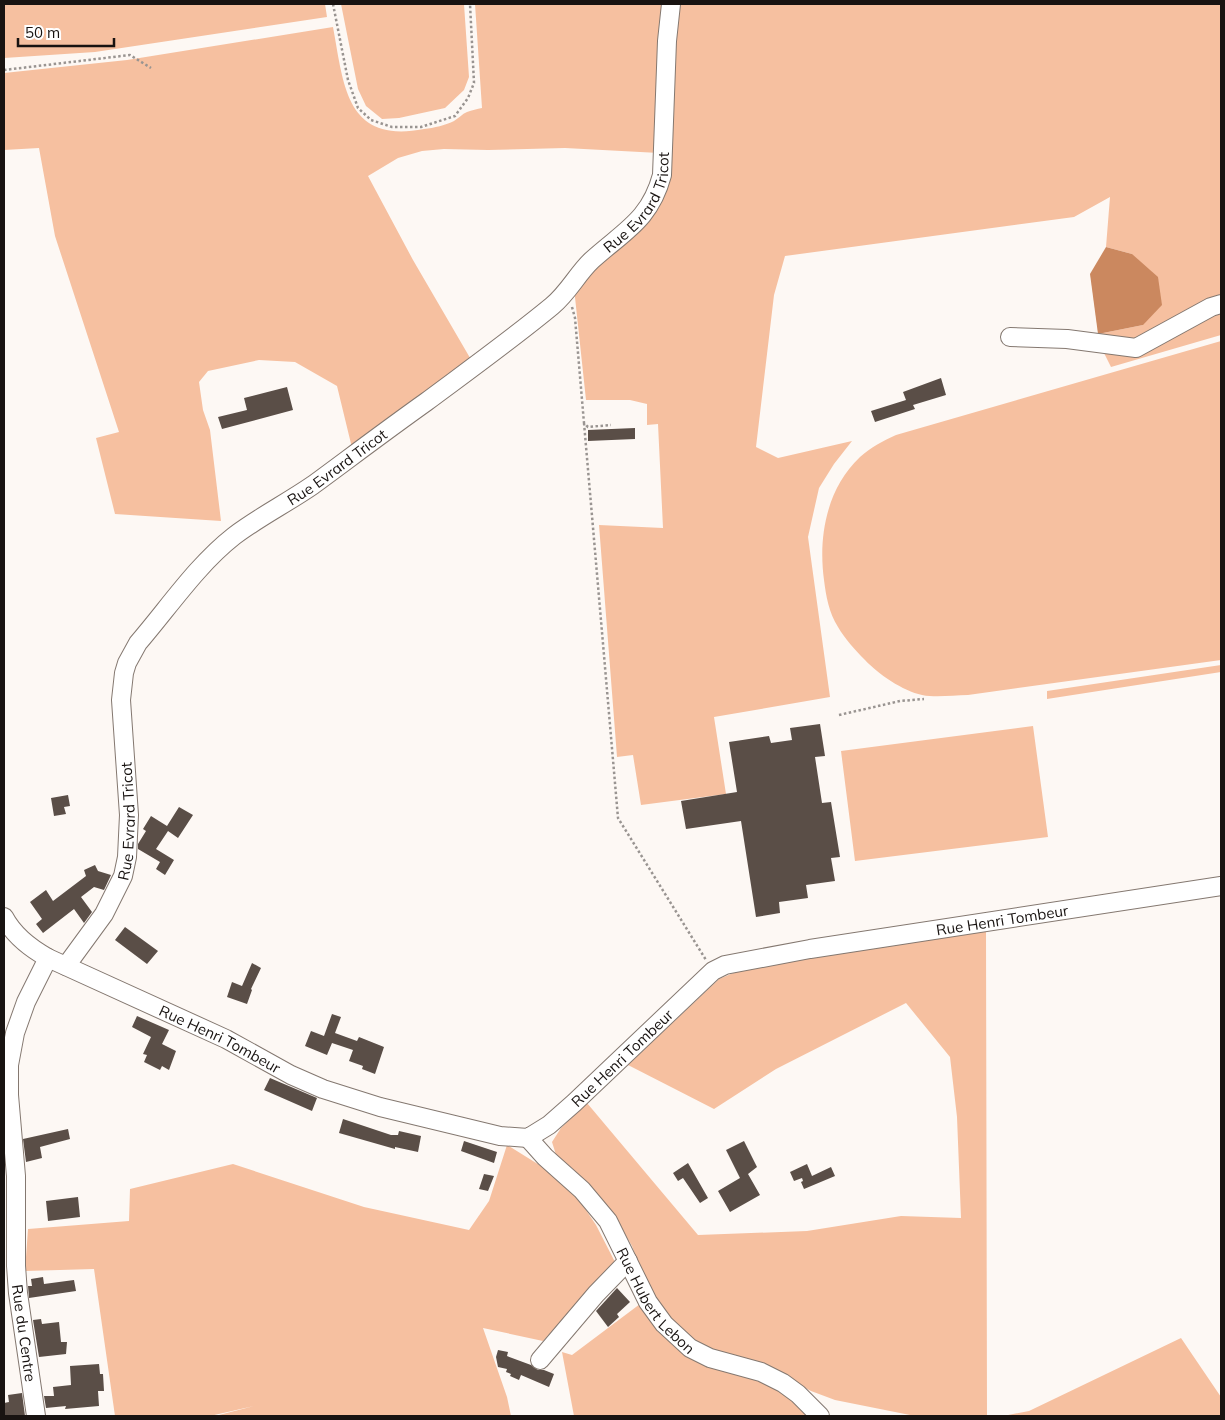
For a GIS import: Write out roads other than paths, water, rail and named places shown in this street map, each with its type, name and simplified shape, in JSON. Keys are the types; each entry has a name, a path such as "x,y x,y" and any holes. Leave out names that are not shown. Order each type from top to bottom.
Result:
{"street":[{"name":"Rue Evrard Tricot","path":"66,966 104,914 123,876 127,857 129,815 120,700 127,663 138,643 206,561 234,536 311,486 553,305 568,291 592,261 643,215 658,190 662,174 670,4"},
{"path":"1010,337 1067,339 1136,348 1211,307 1221,304"},
{"name":"Rue Henri Tombeur","path":"4,918 18,936 31,948 48,958 226,1039 291,1075 323,1089 380,1108 500,1136 528,1138 549,1125 574,1103 713,970 810,949 1221,886"},
{"name":"Rue du Centre","path":"36,1416 18,1294 16,1266 16,1176 9,1094 10,1065 15,1034 26,1002 48,958"},
{"name":"Rue Hubert Lebon","path":"528,1138 545,1157 582,1190 608,1221 648,1302 664,1324 690,1348 710,1358 761,1372 784,1384 798,1394 820,1416"},
{"path":"540,1360 596,1294 628,1262"}]}
